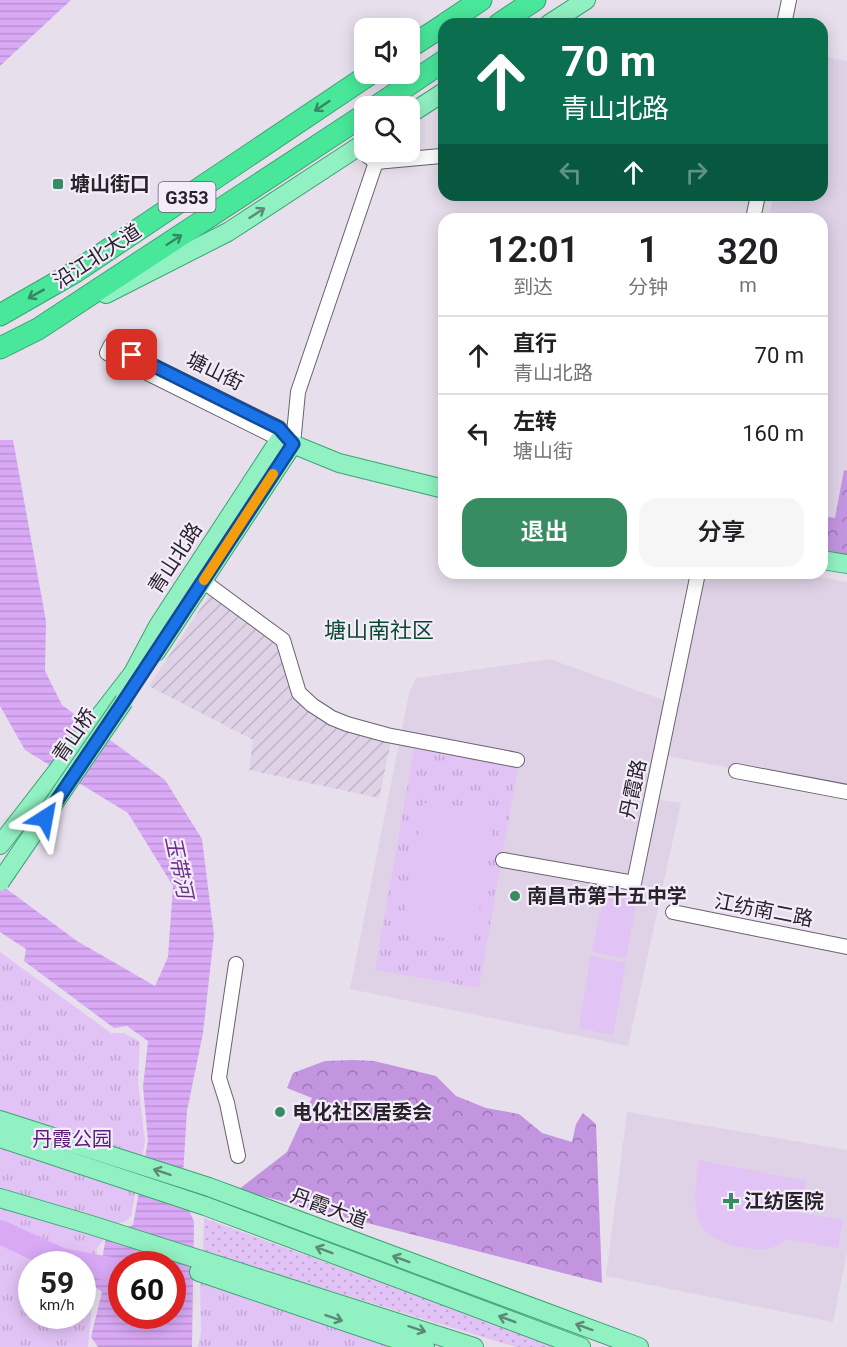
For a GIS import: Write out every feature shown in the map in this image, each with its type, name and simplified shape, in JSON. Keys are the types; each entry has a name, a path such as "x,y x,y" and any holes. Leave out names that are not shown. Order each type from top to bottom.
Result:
{"highway":[{"path":"454,18 482,0"},
{"path":"508,18 535,0"},
{"path":"420,40 438,29"},
{"path":"392,96 438,65"},
{"name":"沿江北大道","path":"0,315 75,272 355,84"},
{"name":"沿江北大道","path":"0,348 38,329 354,122"}],"main road":[{"path":"558,18 586,0"},
{"path":"420,108 438,96"},
{"path":"38,329 228,232 354,150"},
{"name":"塘山街","path":"286,442 339,464 438,488"},
{"name":"青山北路","path":"117,702 203,581 286,442"},
{"name":"青山北路","path":"117,702 158,626 286,442"},
{"path":"828,561 847,564"},
{"name":"青山桥","path":"0,845 117,702"},
{"name":"青山桥","path":"0,882 117,702"},
{"name":"丹霞大道","path":"0,1120 208,1187 639,1347"},
{"name":"丹霞大道","path":"0,1138 205,1206 581,1347"},
{"path":"0,1198 200,1266 474,1347"},
{"path":"0,1210 107,1236"},
{"path":"200,1266 390,1337 425,1347"}],"street":[{"path":"785,18 789,0"},
{"path":"794,18 798,0"},
{"path":"420,158 438,156"},
{"path":"286,442 298,392 376,162"},
{"name":"塘山街","path":"111,345 279,428 286,442 107,353 111,345"},
{"name":"丹霞路","path":"503,860 634,883 697,579"},
{"path":"203,581 283,640 299,693 332,718 387,735 517,760"},
{"path":"736,771 847,792"},
{"name":"江纺南二路","path":"673,912 847,947"},
{"path":"236,964 219,1078 227,1103 238,1156"}],"shaded area":[{"path":"828,57 847,61 847,557 828,552 828,213 770,213 772,201 828,201"},
{"path":"703,579 828,579 847,582 847,790 667,756"},
{"path":"212,591 279,644 293,696 312,713 391,741 379,798 249,770 253,740 149,686"},
{"name":"南昌市第十五中学","path":"550,659 666,701 648,798 681,803 628,1046 350,989 409,694 416,678"},
{"name":"江纺医院","path":"627,1112 847,1150 847,1252 833,1322 606,1276"}],"green space":[{"path":"844,470 847,471 847,561 828,558 828,517 835,518"},
{"path":"414,749 518,767 479,988 375,970"},
{"path":"423,803 495,814 474,943 403,931"},
{"path":"605,889 638,895 626,958 592,952"},
{"name":"丹霞公园","path":"0,952 111,1033 124,1033 140,1042 138,1081 145,1142 131,1216 126,1221 117,1224 97,1248 96,1259 96,1251 18,1251 18,1329 90,1329 88,1347 0,1347"},
{"path":"591,956 626,963 613,1035 579,1028"},
{"path":"325,1061 374,1061 436,1076 456,1096 486,1108 519,1114 542,1133 572,1142 576,1124 583,1113 596,1124 602,1283 238,1190 287,1152 312,1098 287,1088 293,1073"},
{"path":"699,1160 806,1181 799,1213 843,1220 838,1248 787,1239 779,1245 760,1249 737,1246 715,1238 701,1225 696,1210"},
{"path":"204,1218 558,1347 516,1347 203,1252"},
{"path":"200,1283 396,1347 198,1347 201,1332"}],"water":[{"path":"0,0 71,0 0,66"},
{"name":"玉带河","path":"0,440 13,440 46,621 45,671 62,705 165,780 202,839 214,935 203,1033 187,1111 182,1191 194,1222 192,1347 98,1347 91,1337 93,1329 96,1329 96,1317 102,1292 96,1288 96,1262 102,1260 106,1236 133,1225 148,1141 143,1087 148,1041 127,1026 114,1028 24,961 26,949 0,932 0,884 77,941 155,986 168,957 173,886 128,813 25,750 0,706"}],"waterway":[{"path":"0,1232 61,1260 108,1268"}],"slow traffic":[{"path":"204,580 273,474"}],"place":[{"name":"塘山街口","path":"58,184"},
{"name":"南昌市第十五中学","path":"515,896"},
{"name":"电化社区居委会","path":"280,1112"},
{"name":"江纺医院","path":"731,1201"}],"district":[{"name":"塘山南社区","path":"379,630"}],"route":[{"path":"45,818 293,444 279,428 132,355"}]}
